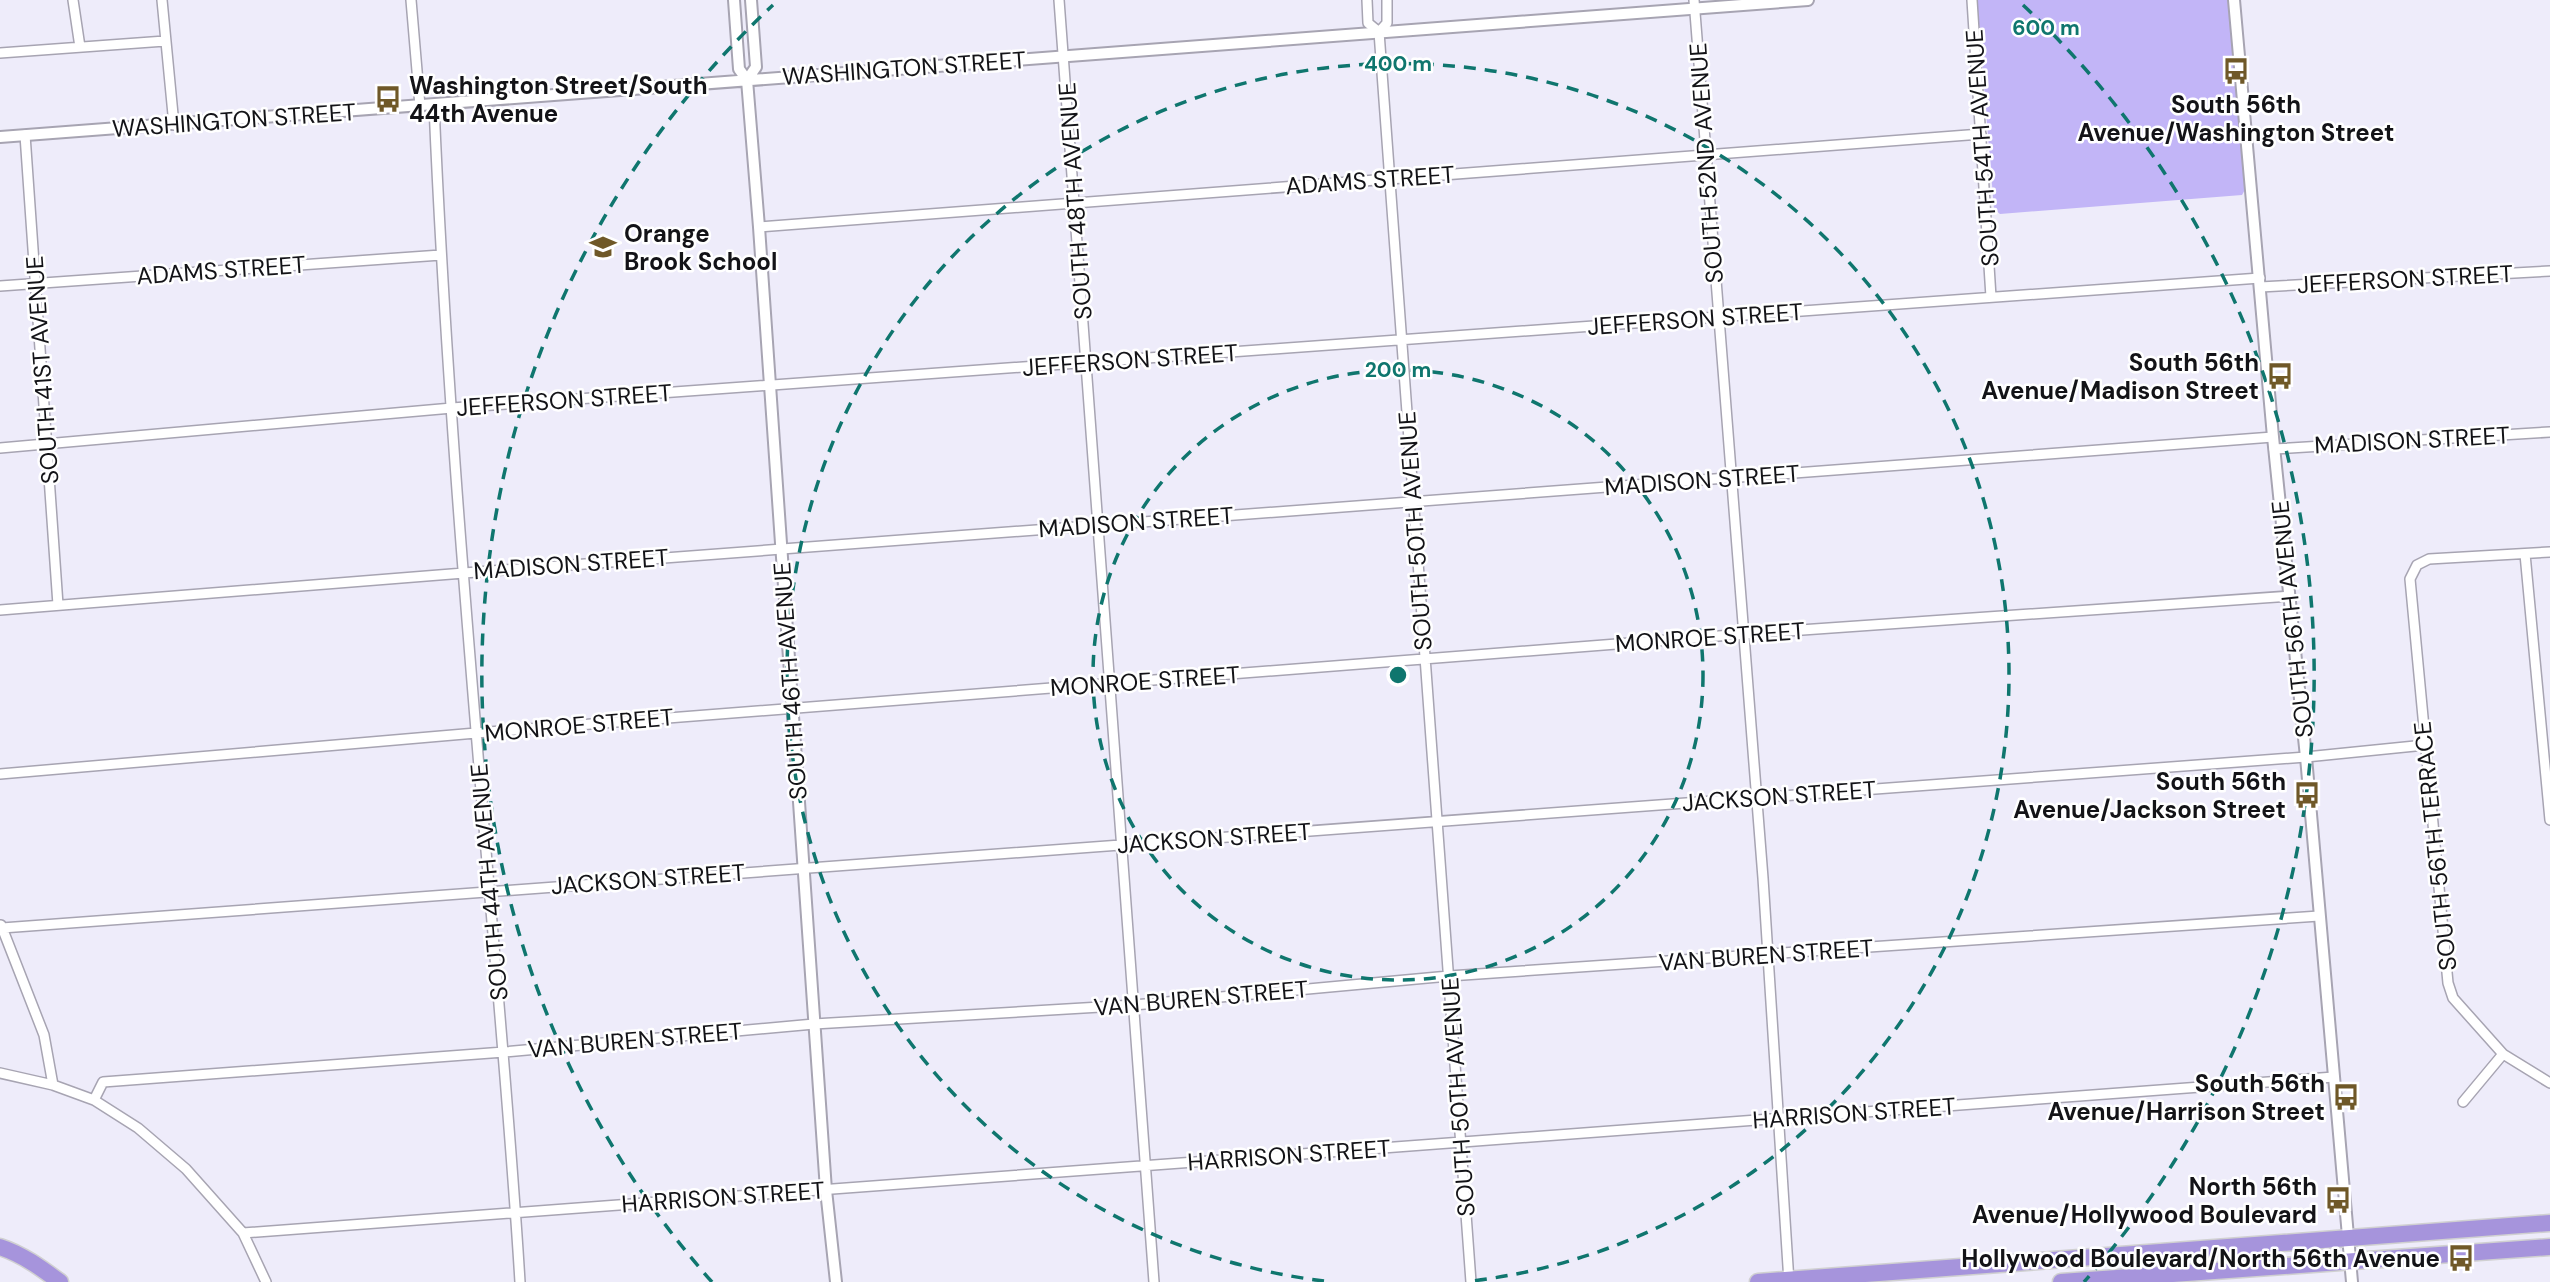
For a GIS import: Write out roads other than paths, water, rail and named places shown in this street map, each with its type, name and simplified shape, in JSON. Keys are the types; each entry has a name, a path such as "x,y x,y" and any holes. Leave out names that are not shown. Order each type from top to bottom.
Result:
{"highway":[{"path":"1758,1282 2550,1223"},
{"path":"0,1247 13,1251 60,1282"},
{"path":"2061,1282 2550,1247"}],"street":[{"path":"73,0 80,47"},
{"path":"162,0 174,125"},
{"path":"411,0 420,106"},
{"name":"SOUTH 46TH AVENUE","path":"734,0 740,69 747,80 759,227 826,1190 836,1282"},
{"name":"SOUTH 46TH AVENUE","path":"747,80 756,67 751,0"},
{"name":"SOUTH 48TH AVENUE","path":"1059,0 1154,1282"},
{"path":"1367,0 1368,23 1379,32 1387,23 1387,0"},
{"name":"WASHINGTON STREET","path":"0,137 1379,32 1694,4 1808,0"},
{"name":"SOUTH 54TH AVENUE","path":"1972,0 1991,297"},
{"name":"SOUTH 56TH AVENUE","path":"2234,0 2274,443 2306,757 2352,1282"},
{"name":"SOUTH 52ND AVENUE","path":"1694,4 1757,797 1788,1281"},
{"name":"SOUTH 50TH AVENUE","path":"1379,32 1471,1282"},
{"path":"0,53 165,41"},
{"name":"SOUTH 44TH AVENUE","path":"434,105 441,255 464,573 504,1052 520,1282"},
{"name":"ADAMS STREET","path":"759,227 1980,134"},
{"name":"SOUTH 41ST AVENUE","path":"25,135 58,605"},
{"name":"ADAMS STREET","path":"0,286 441,255"},
{"name":"JEFFERSON STREET","path":"0,448 452,408 1991,297 2260,282 2550,271"},
{"name":"MADISON STREET","path":"0,610 1731,478 2274,443 2550,432"},
{"path":"2550,552 2525,554 2546,737 2550,820"},
{"name":"SOUTH 56TH TERRACE","path":"2525,554 2429,559 2417,565 2410,579 2448,983 2453,998 2503,1054 2550,1083"},
{"name":"MONROE STREET","path":"0,774 476,733 1744,634 2290,596"},
{"name":"JACKSON STREET","path":"1,925 2306,757 2424,746"},
{"name":"VAN BUREN STREET","path":"94,1100 103,1082 504,1052 814,1024 1134,1005 1449,976 2319,916"},
{"path":"1,925 44,1035 53,1085"},
{"path":"2463,1102 2503,1054"},
{"path":"0,1073 53,1085 94,1100 138,1128 186,1169 243,1233 265,1282"},
{"name":"HARRISON STREET","path":"243,1233 2334,1077"}],"place":[{"name":"South 56th Avenue/Washington Street","path":"2236,71"},
{"name":"Washington Street/South 44th Avenue","path":"388,99"},
{"name":"Orange Brook School","path":"603,247"},
{"name":"South 56th Avenue/Madison Street","path":"2280,376"},
{"name":"South 56th Avenue/Jackson Street","path":"2307,795"},
{"name":"South 56th Avenue/Harrison Street","path":"2346,1097"},
{"name":"North 56th Avenue/Hollywood Boulevard","path":"2338,1200"},
{"name":"Hollywood Boulevard/North 56th Avenue","path":"2461,1258"}]}
